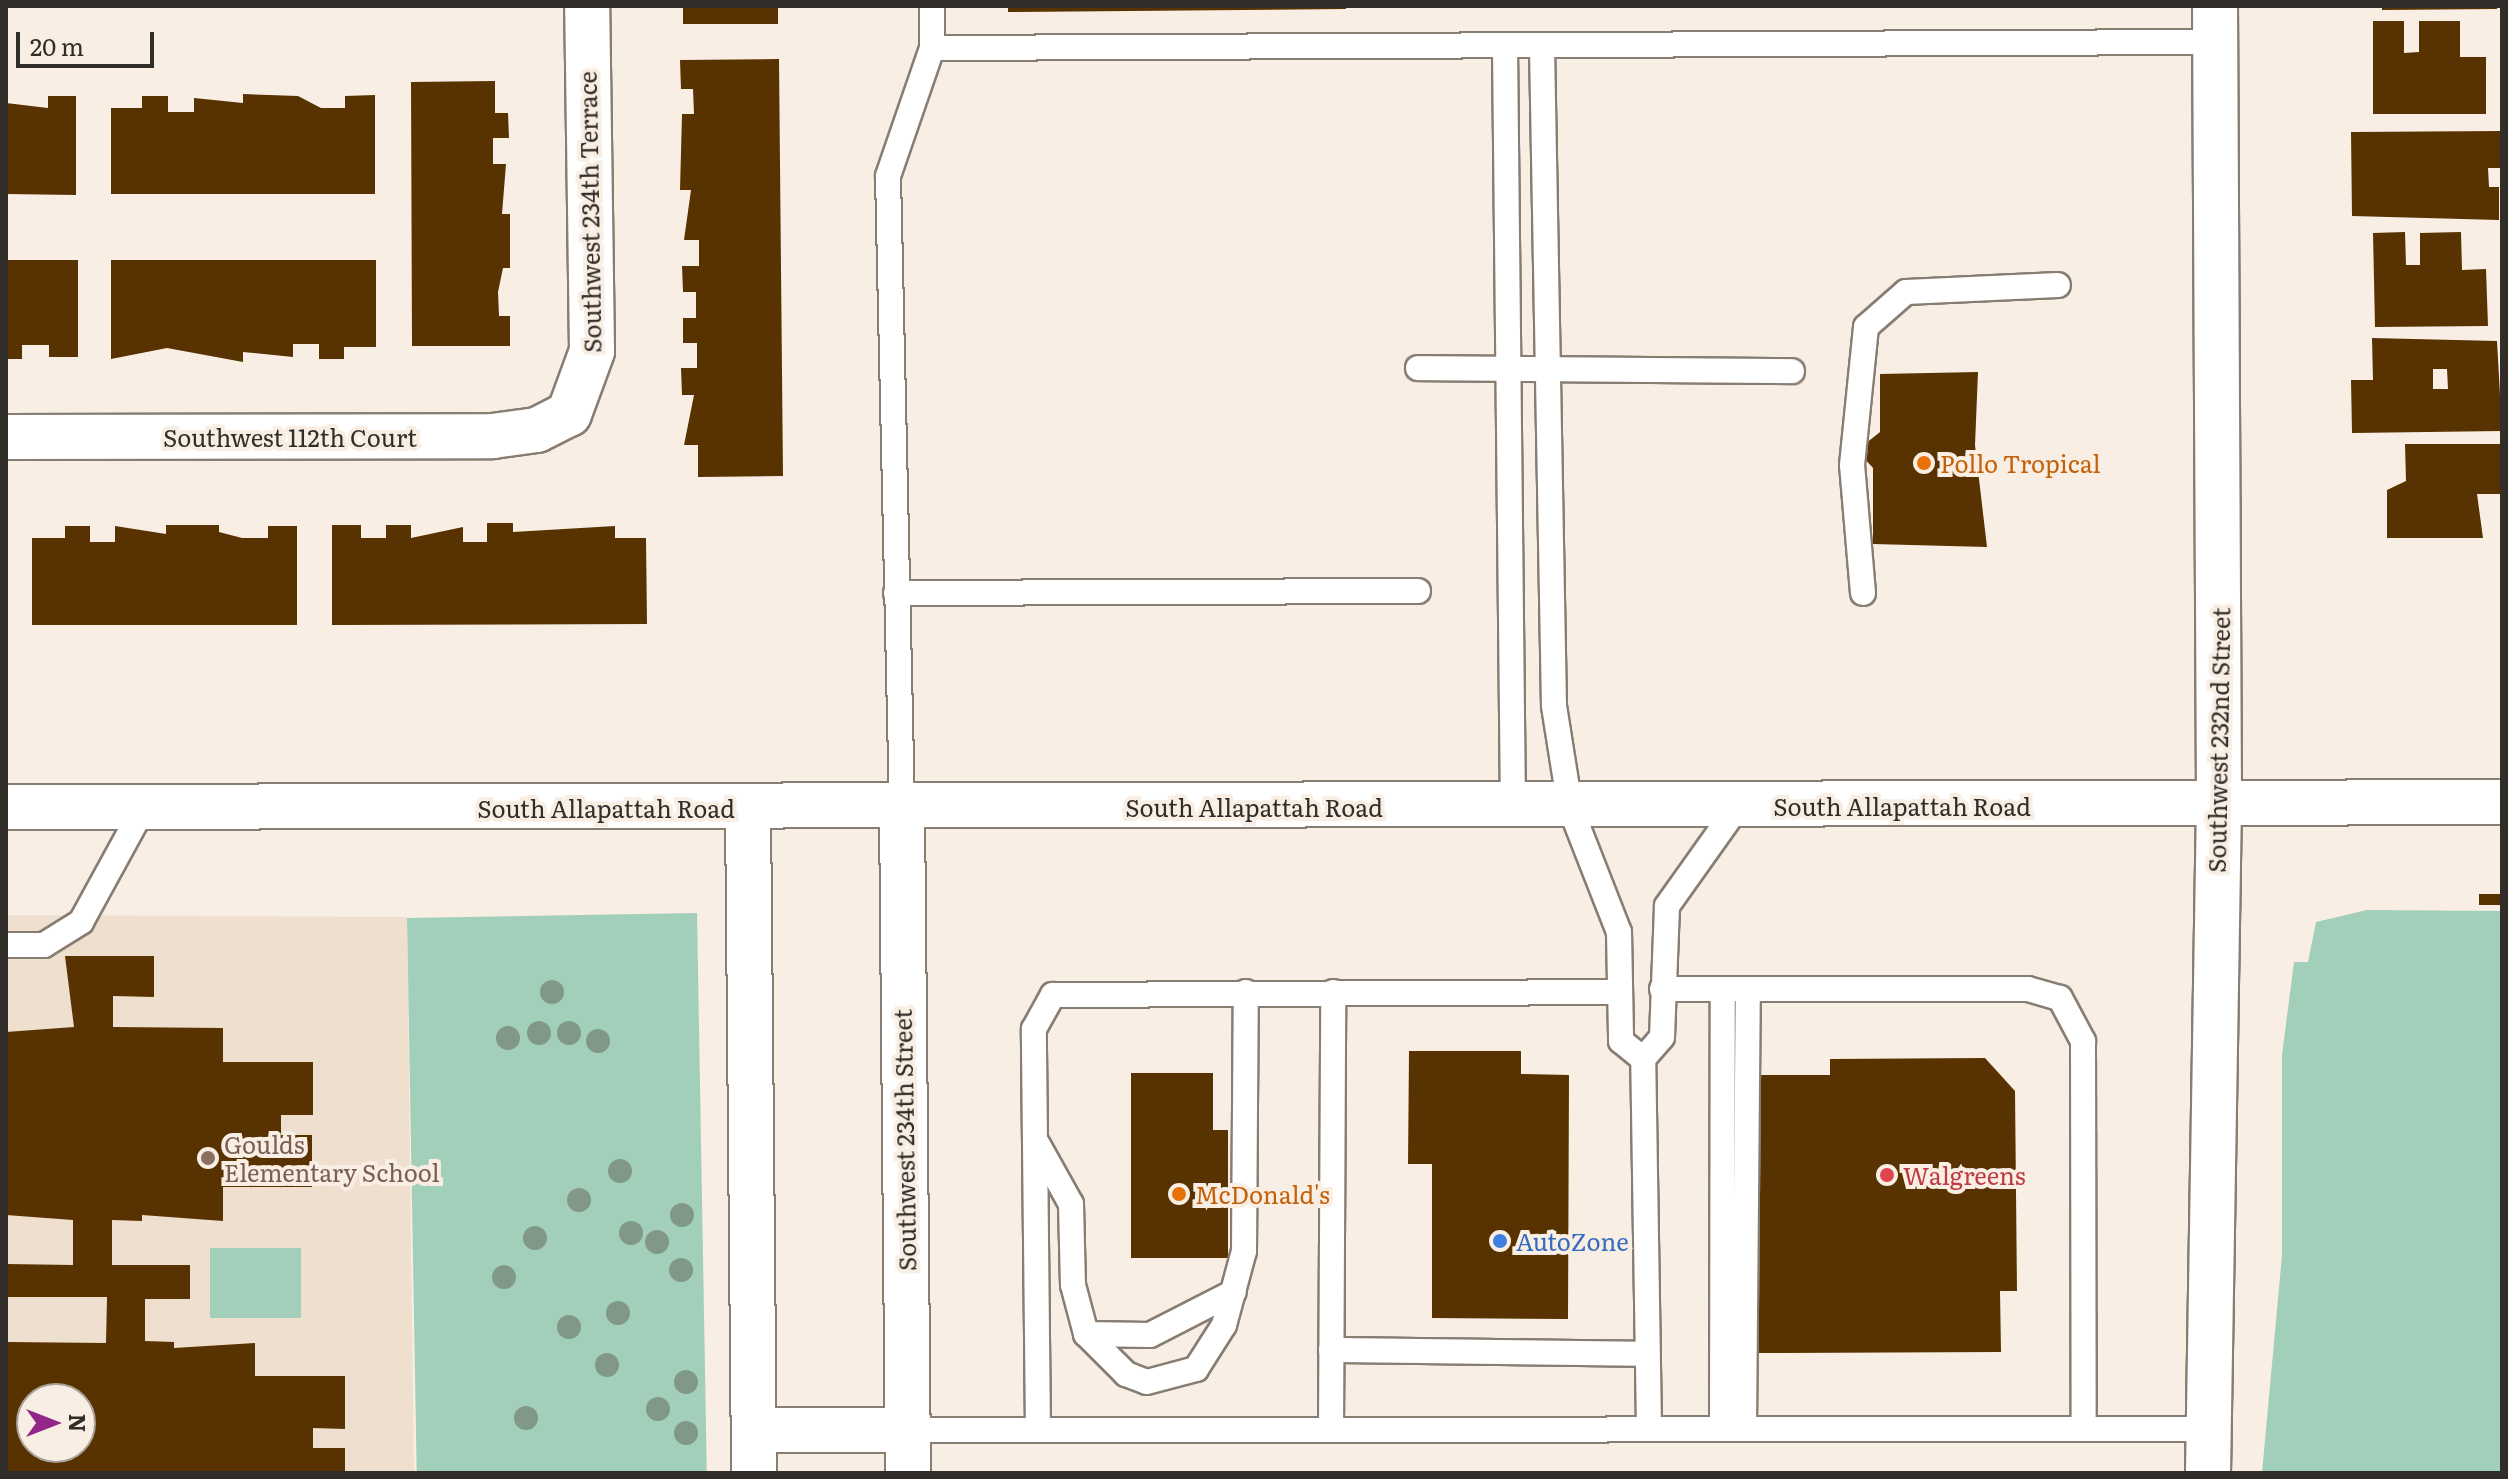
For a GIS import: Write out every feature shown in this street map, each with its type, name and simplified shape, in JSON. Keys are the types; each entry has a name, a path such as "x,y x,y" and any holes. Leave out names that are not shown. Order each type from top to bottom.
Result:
{"street":[{"name":"Southwest 234th Terrace","path":"569,414 592,351 587,6"},
{"name":"Southwest 232nd Street","path":"2208,1473 2219,804 2215,24"},
{"name":"Southwest 112th Court","path":"6,437 493,436 537,430 569,414"},
{"name":"South Allapattah Road","path":"6,807 1570,807 2502,802"},
{"name":"Southwest 234th Street","path":"902,807 908,1473"},
{"path":"748,808 754,1473"},
{"path":"754,1430 908,1430"}],"lane":[{"path":"902,807 888,176 932,48 932,6"},
{"path":"932,48 1542,46 2215,24"},
{"path":"1505,46 1513,807"},
{"path":"1542,46 1554,706 1570,807 1616,918 1621,1041 1643,1059"},
{"path":"1863,593 1852,465 1866,327 1906,292 2058,285"},
{"path":"1418,368 1792,371"},
{"path":"896,593 1418,591"},
{"path":"1649,1428 1643,1059 1662,1037 1667,906 1738,806"},
{"path":"6,945 52,942 88,915 144,807"},
{"path":"1662,989 2039,990 2069,1008 2084,1055 2084,1429"},
{"path":"1733,1428 1748,989"},
{"path":"1723,990 1733,1428"},
{"path":"1036,1141 1071,1204 1073,1285 1086,1334 1126,1374 1147,1382 1182,1377 1207,1359 1234,1292 1244,1251 1246,992"},
{"path":"1331,1430 1333,992"},
{"path":"1038,1430 1034,1029 1053,995 1620,992"},
{"path":"1086,1334 1150,1335 1234,1292"},
{"path":"1331,1350 1647,1354"},
{"path":"908,1430 2207,1429"}],"shaded area":[{"name":"Goulds Elementary School","path":"6,915 407,917 414,1473 6,1473"}],"green space":[{"path":"2367,910 2502,911 2502,1473 2262,1473 2282,1255 2282,1055 2294,962 2308,962 2316,922"},
{"path":"697,913 707,1473 417,1473 407,918"},
{"path":"210,1248 301,1248 301,1318 210,1318"}],"building":[{"path":"683,6 778,6 778,24 683,24"},
{"path":"1008,6 1346,6 1346,9 1008,12"},
{"path":"2382,6 2497,6 2497,9 2382,10"},
{"path":"2373,21 2404,21 2404,53 2419,52 2419,21 2460,21 2460,57 2486,57 2486,114 2373,114"},
{"path":"779,59 783,476 698,477 698,445 684,445 694,395 682,395 681,368 697,368 697,343 683,343 683,318 696,318 696,292 683,292 682,266 699,266 699,240 684,240 691,190 680,190 682,114 694,114 693,89 681,89 680,60"},
{"path":"495,81 495,113 508,113 509,138 493,138 493,164 506,164 502,214 510,214 510,268 503,268 498,292 499,316 510,316 510,346 412,346 411,82"},
{"path":"243,94 298,96 321,108 345,108 345,96 375,95 375,194 111,194 111,108 142,108 142,96 168,96 168,112 194,112 194,98 243,103"},
{"path":"48,96 76,96 76,195 6,194 6,103 48,108"},
{"path":"2502,131 2502,168 2488,168 2489,187 2499,187 2499,220 2352,216 2351,132"},
{"path":"2405,232 2406,265 2420,265 2420,233 2461,232 2462,270 2486,269 2488,326 2375,327 2373,233"},
{"path":"6,260 78,260 78,357 49,357 49,345 22,345 22,359 6,359"},
{"path":"111,260 376,260 376,347 344,347 344,359 319,359 319,344 293,344 293,357 243,352 243,362 167,348 111,359"},
{"path":"2372,338 2497,341 2502,431 2352,433 2351,380 2373,380","holes":["2433,369 2447,369 2448,389 2433,389"]},
{"name":"Pollo Tropical","path":"1978,372 1975,445 1987,547 1873,544 1873,468 1864,458 1865,444 1880,432 1880,374"},
{"path":"2405,444 2501,444 2501,494 2477,494 2483,538 2387,538 2387,490 2406,481"},
{"path":"487,523 513,523 513,532 615,526 615,538 646,538 647,624 332,625 332,525 361,525 361,538 386,538 386,525 411,525 411,538 463,527 463,542 487,542"},
{"path":"166,525 219,525 219,532 242,538 268,538 268,526 297,526 297,625 32,625 32,538 65,538 65,526 90,526 90,542 115,542 115,526 166,534"},
{"path":"2479,894 2502,894 2502,905 2479,905"},
{"path":"65,956 154,956 154,997 113,996 113,1027 223,1028 223,1062 313,1062 313,1115 281,1115 281,1135 312,1135 312,1187 223,1187 223,1221 142,1215 142,1221 112,1220 112,1265 190,1265 190,1299 145,1299 145,1341 174,1342 174,1348 255,1343 255,1376 345,1376 345,1429 313,1428 313,1448 345,1448 345,1473 6,1473 6,1342 106,1343 107,1297 6,1297 6,1264 73,1265 73,1220 6,1215 6,1032 74,1027"},
{"name":"AutoZone","path":"1409,1051 1521,1051 1521,1074 1569,1075 1568,1319 1432,1318 1432,1164 1408,1164"},
{"name":"Walgreens","path":"1985,1058 2015,1091 2017,1291 2000,1291 2001,1352 1758,1353 1758,1316 1748,1316 1748,1258 1758,1258 1757,1075 1830,1075 1830,1059"},
{"name":"McDonald's","path":"1131,1073 1213,1073 1213,1130 1228,1130 1228,1258 1131,1258"}],"place":[{"name":"Pollo Tropical","path":"1924,463"},
{"name":"Goulds Elementary School","path":"208,1158"},
{"name":"Walgreens","path":"1887,1175"},
{"name":"McDonald's","path":"1179,1194"},
{"name":"AutoZone","path":"1500,1241"}]}
